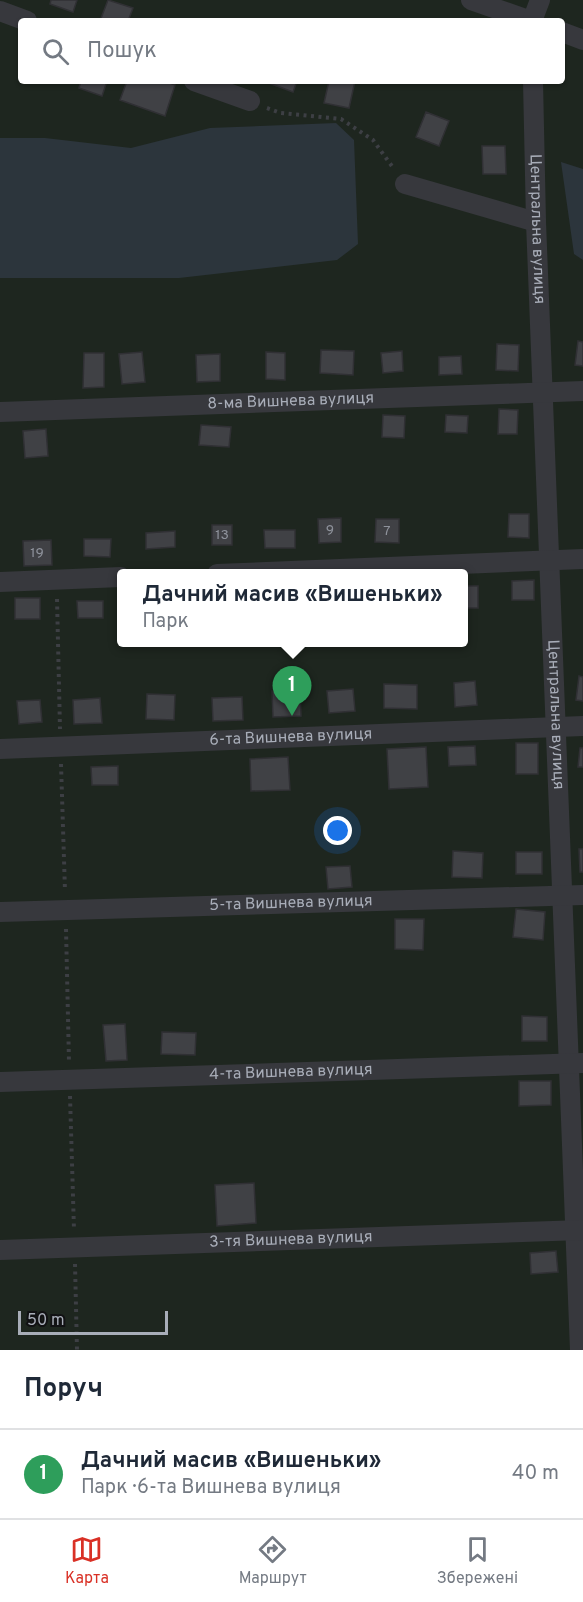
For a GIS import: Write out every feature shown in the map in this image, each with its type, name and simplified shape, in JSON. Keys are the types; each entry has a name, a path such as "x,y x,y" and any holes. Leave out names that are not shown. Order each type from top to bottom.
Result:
{"street":[{"path":"471,0 522,18"},
{"path":"532,18 540,0"},
{"path":"0,11 19,18"},
{"path":"565,33 583,40"},
{"path":"202,84 250,101"},
{"name":"Центральна вулиця","path":"533,84 563,896 576,1063 580,1350"},
{"path":"405,184 537,222"},
{"name":"8-ма Вишнева вулиця","path":"0,412 583,391"},
{"path":"319,569 583,560"},
{"path":"0,582 117,577"},
{"name":"6-та Вишнева вулиця","path":"0,749 583,726"},
{"name":"5-та Вишнева вулиця","path":"0,912 583,895"},
{"name":"4-та Вишнева вулиця","path":"0,1082 576,1063"},
{"name":"3-тя Вишнева вулиця","path":"0,1250 579,1230"}],"path":[{"path":"250,101 280,113 341,119 374,140 405,184"},
{"path":"57,580 77,1350"}],"shaded area":[{"path":"0,0 583,0 583,1350 0,1350"},
{"path":"336,123 354,140 358,244 337,260 179,278 0,278 0,138 45,138 131,148 210,128"},
{"path":"561,162 583,169 583,260 574,254"}],"building":[{"path":"51,0 77,0 73,12 50,4"},
{"path":"108,0 133,8 129,18 101,18"},
{"path":"80,84 106,84 102,96 79,88"},
{"path":"126,84 175,85 165,116 120,100"},
{"path":"272,84 296,84 293,92"},
{"path":"328,84 354,84 349,108 324,103"},
{"path":"426,112 449,121 439,146 416,137"},
{"path":"482,146 505,146 506,174 483,174"},
{"path":"578,341 583,342 583,366 575,365"},
{"path":"497,344 519,345 518,371 496,370"},
{"path":"321,350 354,351 353,375 320,373"},
{"path":"402,351 403,371 383,373 381,353"},
{"path":"142,352 145,382 122,384 119,354"},
{"path":"266,352 285,353 285,380 266,379"},
{"path":"84,353 104,353 104,387 83,388"},
{"path":"220,354 220,381 197,382 196,355"},
{"path":"461,356 462,374 439,375 439,357"},
{"path":"499,409 518,410 517,434 498,434"},
{"path":"383,415 405,416 404,438 382,437"},
{"path":"446,415 468,416 467,433 445,432"},
{"path":"201,425 231,427 229,447 199,445"},
{"path":"46,429 48,456 25,458 23,431"},
{"path":"509,514 529,514 529,538 508,537"},
{"path":"341,518 341,542 319,543 318,519"},
{"path":"376,519 399,519 399,543 375,542"},
{"path":"212,525 232,525 232,545 212,545"},
{"path":"264,530 295,530 295,548 265,548"},
{"path":"175,531 175,547 146,549 146,533"},
{"path":"84,539 111,539 110,557 84,556"},
{"path":"51,540 52,565 24,566 23,541"},
{"path":"534,580 534,600 512,600 512,581"},
{"path":"468,586 478,586 478,608 468,608"},
{"path":"15,598 40,598 40,619 15,619"},
{"path":"77,601 103,601 103,618 78,618"},
{"path":"579,676 583,677 583,701 576,700"},
{"path":"475,681 477,705 455,707 454,683"},
{"path":"384,684 417,685 417,709 384,708"},
{"path":"353,689 355,711 329,713 327,691"},
{"path":"300,690 301,716 273,717 272,691"},
{"path":"147,694 175,695 174,720 146,719"},
{"path":"242,697 243,720 213,721 212,698"},
{"path":"100,698 102,723 74,724 73,700"},
{"path":"40,700 42,722 19,724 17,701"},
{"path":"516,743 538,743 538,774 516,774"},
{"path":"475,746 476,765 449,766 448,747"},
{"path":"426,747 428,787 389,789 387,749"},
{"path":"580,748 583,748 583,767 578,767"},
{"path":"288,757 290,790 251,791 250,759"},
{"path":"118,766 118,785 92,785 91,767"},
{"path":"579,849 583,849 583,872 580,872"},
{"path":"453,851 483,853 482,878 452,877"},
{"path":"516,852 542,852 542,874 516,874"},
{"path":"350,866 352,887 328,889 326,867"},
{"path":"516,909 545,912 543,940 513,937"},
{"path":"395,919 424,919 423,950 395,949"},
{"path":"522,1016 547,1017 547,1041 522,1041"},
{"path":"125,1024 127,1060 106,1061 103,1025"},
{"path":"162,1032 196,1033 195,1055 161,1054"},
{"path":"519,1081 551,1081 551,1105 519,1106"},
{"path":"254,1183 256,1223 217,1226 215,1185"},
{"path":"556,1251 558,1272 531,1274 530,1253"}],"place":[{"name":"Дачний масив «Вишеньки»","path":"292,716"}]}
